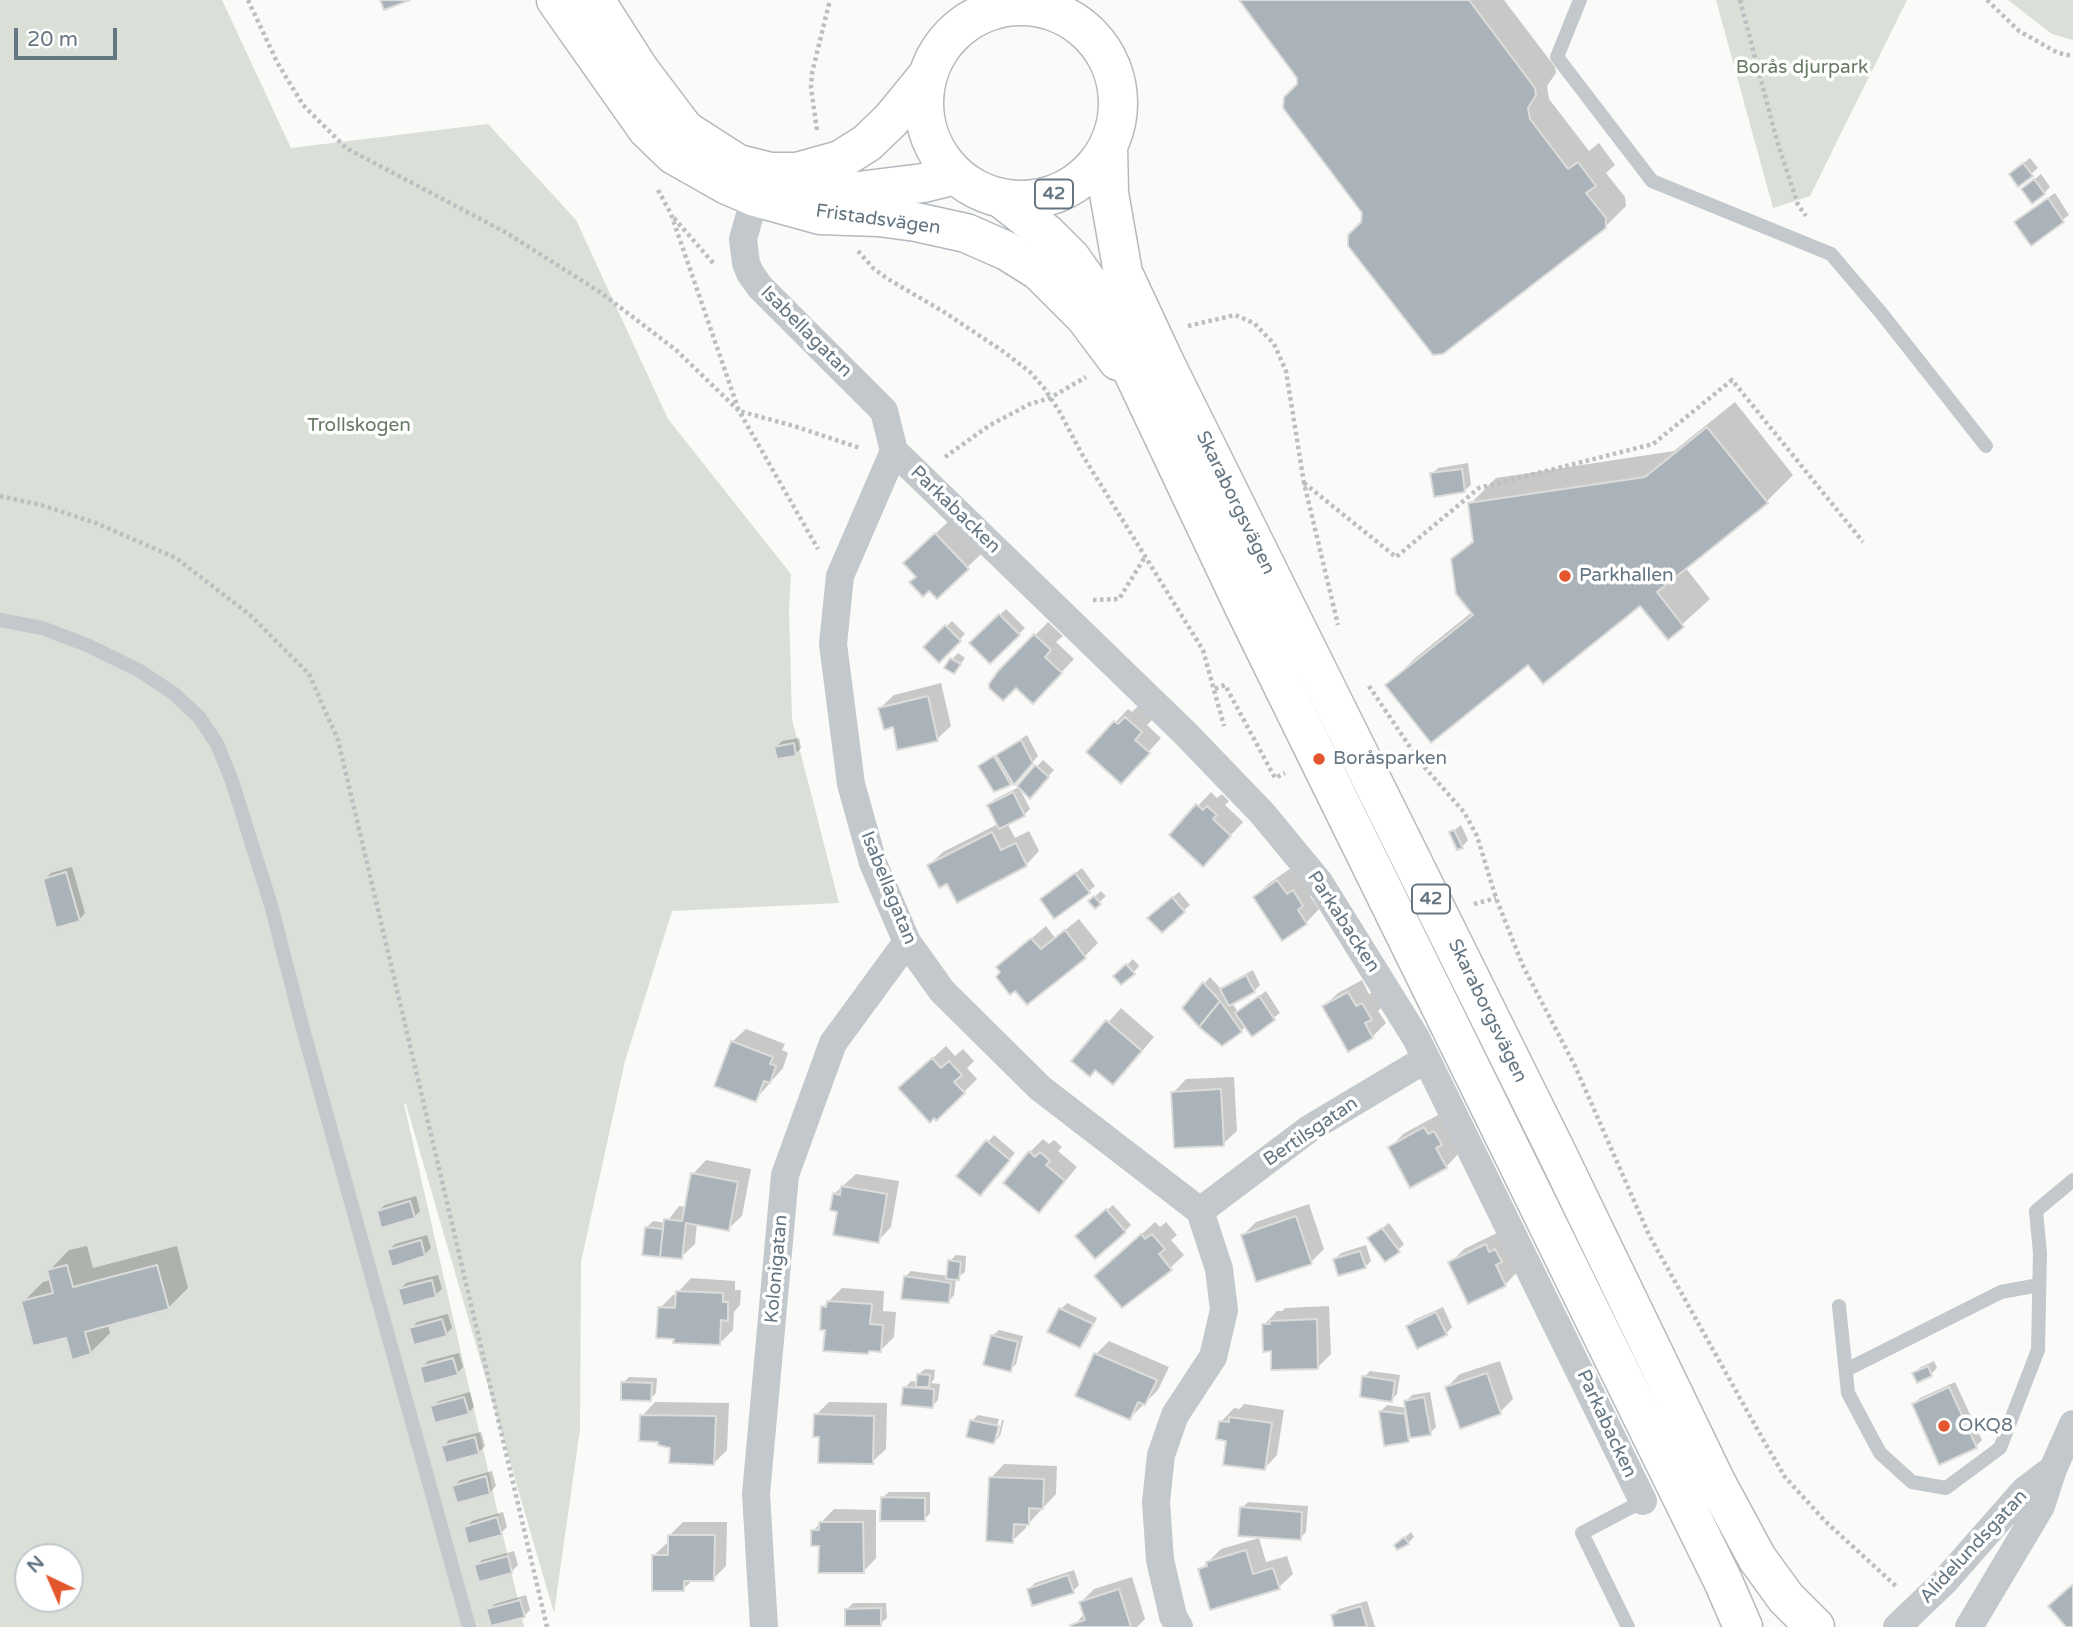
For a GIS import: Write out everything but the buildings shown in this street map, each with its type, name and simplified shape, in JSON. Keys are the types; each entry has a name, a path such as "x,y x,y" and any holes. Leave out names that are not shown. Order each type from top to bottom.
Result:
{"main road":[{"name":"Fristadsvägen","path":"556,0 647,129 674,155 727,185 755,197 820,215 879,217 916,222 966,233 1007,251 1039,271 1085,317 1145,396"},
{"path":"595,0 639,69 685,130 738,164 770,172 797,172 840,160 866,143 891,120 927,76"},
{"name":"42","path":"944,43 956,30 987,11 1005,6 1041,7 1058,12 1088,32 1109,60 1118,94 1118,112 1108,146 1098,162 1071,186 1037,199 1002,199 973,188 955,175 938,154 927,130 923,103 927,76 944,43 957,0"},
{"name":"42","path":"1074,0 1083,9 1100,46"},
{"name":"Skaraborgsvägen","path":"1108,146 1109,193 1123,273 1165,363 1537,1112 1716,1482 1757,1558 1786,1598 1815,1627"},
{"name":"Fristadsvägen","path":"755,197 842,193 923,183 955,175"},
{"name":"Skaraborgsvägen","path":"1002,199 1047,234 1070,258 1095,292 1355,836 1605,1339 1743,1627"}],"street":[{"name":"Isabellagatan","path":"755,197 743,239 746,264 750,273 760,287 884,411 894,451 840,576 833,644 851,784 873,863 906,942 942,991 1040,1088 1200,1211"},
{"name":"Parkabacken","path":"894,451 1185,733 1262,813 1319,882 1426,1059 1643,1501"},
{"name":"Kolonigatan","path":"764,1627 756,1494 785,1175 833,1043 906,942"},
{"name":"Bertilsgatan","path":"1200,1211 1309,1129 1426,1059"},
{"path":"1179,1627 1173,1616 1160,1560 1156,1502 1161,1455 1175,1415 1213,1357 1224,1310 1219,1269 1200,1211"},
{"name":"Alidelundsgatan","path":"1969,1627 2041,1506 2053,1469 2073,1424"},
{"name":"Alidelundsgatan","path":"1897,1627 1920,1606 2024,1491 2053,1469"}],"lane":[{"path":"1580,0 1557,57 1652,181 1831,254 1986,446"},
{"path":"0,620 42,628 87,645 140,671 182,701 199,717 217,744 232,781 271,905 469,1627"},
{"path":"1839,1306 1848,1392 1880,1453 1912,1482 1946,1488 2000,1448 2038,1350 2040,1253 2036,1211 2073,1180"},
{"path":"1846,1370 2001,1293 2039,1284"},
{"path":"1628,1627 1582,1533 1643,1501"}],"path":[{"path":"248,0 277,62 303,105 346,148 505,232 600,292 676,350 739,411 865,450 894,451"},
{"path":"818,133 811,80 830,0"},
{"path":"1740,0 1777,141 1798,205 1831,254"},
{"path":"1987,0 2019,31 2058,53 2073,56"},
{"path":"653,181 671,214 739,411 824,560 840,576"},
{"path":"854,246 874,269 1004,352 1030,372 1050,398 1203,650 1224,727"},
{"path":"1178,329 1235,315 1254,323 1274,344 1286,371 1304,483 1339,627"},
{"path":"920,475 989,425 1030,404 1050,398 1089,375"},
{"path":"1304,483 1396,557 1479,488 1653,444 1732,380 1863,542"},
{"path":"0,496 41,505 96,523 176,558 250,615 309,674 338,740 547,1627"},
{"path":"1050,602 1119,599 1145,557"},
{"path":"1368,684 1419,762 1464,812 1477,836 1496,898 1523,966 1575,1066 1649,1235 1785,1477 1825,1521 1920,1606"},
{"path":"1215,689 1225,685 1275,778 1285,773"},
{"path":"1473,904 1496,898"}],"green space":[{"name":"Trollskogen","path":"0,0 222,0 291,148 488,124 576,220 668,419 791,574 789,608 792,719 839,903 672,911 625,1061 581,1262 580,1429 554,1613 404,1104 524,1627 0,1627"},
{"name":"Borås djurpark","path":"1716,0 1907,0 1810,196 1773,208"},
{"path":"2008,0 2073,0 2073,40 2052,34"}],"place":[{"name":"Parkhallen","path":"1565,576"},
{"name":"Boråsparken","path":"1319,759"},
{"name":"OKQ8","path":"1944,1426"}]}
